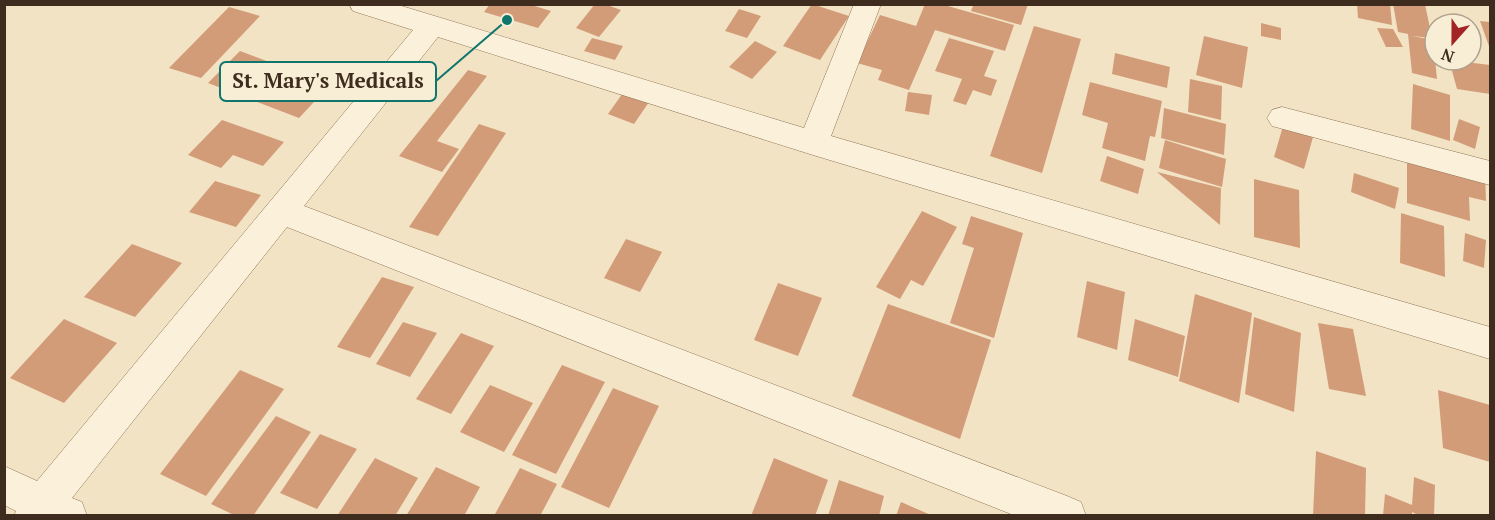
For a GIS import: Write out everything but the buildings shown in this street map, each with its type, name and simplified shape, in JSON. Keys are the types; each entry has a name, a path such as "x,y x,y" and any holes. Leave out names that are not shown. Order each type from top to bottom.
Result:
{"street":[{"path":"362,4 813,143 1491,344"},
{"path":"813,143 868,4"},
{"path":"4,485 48,512 281,211 432,26"},
{"path":"1282,118 1491,173"},
{"path":"281,211 1067,516"}],"place":[{"name":"St. Mary's Medicals","path":"507,20"}]}
